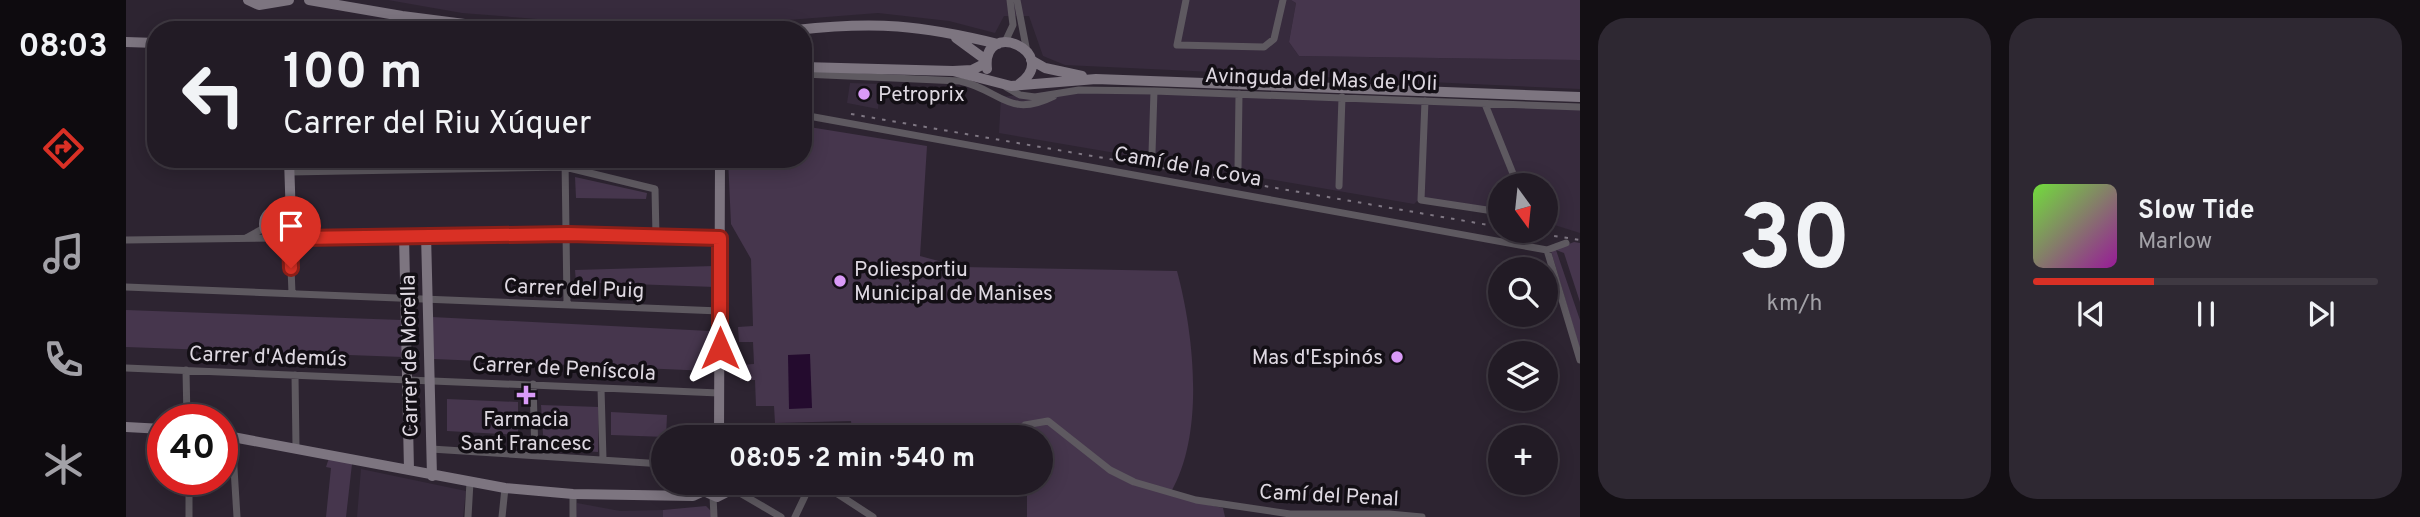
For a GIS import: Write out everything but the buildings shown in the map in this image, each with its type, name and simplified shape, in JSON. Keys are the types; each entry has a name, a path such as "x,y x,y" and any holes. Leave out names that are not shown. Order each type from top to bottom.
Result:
{"street":[{"path":"248,0 259,5 269,1 289,0"},
{"path":"309,0 441,21"},
{"path":"812,67 972,70 986,62 1013,25 1010,0"},
{"path":"1017,0 1029,56 1029,74 1018,84"},
{"path":"1186,0 1177,45 1264,47 1274,39 1283,0"},
{"path":"812,28 857,23 938,29 1001,43 1017,43 1045,68 1096,79"},
{"path":"938,29 968,44 986,62 993,80"},
{"path":"126,44 147,45"},
{"path":"953,71 993,80 1004,86 1096,79 1580,97"},
{"name":"Avinguda del Mas de l'Oli","path":"812,74 960,81 975,85 1006,104 1024,107 1036,106 1061,93"},
{"name":"Avinguda del Mas de l'Oli","path":"1004,86 1028,96 1079,90 1154,91 1580,107"},
{"path":"1152,153 1154,91"},
{"path":"1238,168 1239,94"},
{"path":"1339,186 1342,97"},
{"path":"1424,101 1422,200 1488,210"},
{"path":"1485,104 1513,173"},
{"name":"Camí de la Cova","path":"812,117 1547,250"},
{"path":"285,231 290,168"},
{"path":"290,172 412,168"},
{"path":"565,168 567,304"},
{"path":"582,168 655,189 656,237"},
{"path":"719,425 720,168"},
{"path":"290,189 281,210 290,243 292,293"},
{"path":"264,228 265,218 271,212 281,210"},
{"path":"245,238 264,228 285,231 300,238 426,234 568,234 720,238"},
{"path":"126,240 245,238 285,231"},
{"name":"Carrer de Morella","path":"426,234 432,476"},
{"name":"Carrer de Morella","path":"404,235 409,470"},
{"path":"1566,243 1547,250 1580,360"},
{"name":"Carrer del Puig","path":"126,287 720,312"},
{"name":"Carrer d'Ademús","path":"126,368 408,379"},
{"path":"186,370 187,404"},
{"path":"295,375 296,447"},
{"name":"Carrer de Peníscola","path":"408,379 719,393"},
{"path":"533,384 535,454"},
{"path":"601,388 603,459"},
{"name":"Camí del Penal","path":"1025,425 1048,421 1111,470 1134,482 1196,500 1290,514 1389,514 1422,517"},
{"path":"126,426 147,428"},
{"path":"126,433 147,428"},
{"path":"238,437 505,488 573,494 696,495"},
{"path":"431,449 651,463"},
{"path":"468,517 470,482"},
{"path":"502,517 505,488"},
{"path":"573,494 573,517"},
{"path":"189,495 189,517"},
{"path":"234,495 237,517"},
{"path":"709,495 714,517"},
{"path":"743,495 781,517"},
{"path":"795,517 805,495"},
{"path":"839,495 873,517"}],"shaded area":[{"path":"388,0 1291,0 1296,3 1289,42 1299,56 1580,60 1580,89 1065,65 1043,56 1029,16 1004,16 995,33 949,21 878,13 775,21 563,21 462,13"},
{"path":"1291,0 1580,0 1580,60 1299,56 1289,42 1296,3"},
{"name":"Petroprix","path":"850,83 880,84 878,109 847,103"},
{"path":"1087,87 1580,105 1580,233 1558,226 1558,173 1488,173 1488,212 1417,201 1414,204 999,133 1001,97"},
{"path":"812,127 927,146 920,256 961,267 1177,271 1188,324 1193,383 1189,441 1182,468 1171,492 1107,470 1196,502 1223,508 1225,517 1027,517 1027,495 1053,495 1053,425 852,425 851,421 775,423 774,406 756,406 755,380 740,380 739,365 754,364 753,342 739,342 738,327 753,326 751,259 731,224 728,168 812,168"},
{"path":"575,177 647,193 646,199 576,198"},
{"path":"1574,242 1580,243 1580,302 1564,253 1556,250 1580,320 1580,350 1558,275 1558,257 1553,257 1551,251"},
{"path":"714,266 715,287 576,282 575,270"},
{"path":"126,310 402,320 403,357 126,347"},
{"path":"432,317 710,331 709,371 434,359"},
{"path":"810,354 812,408 789,409 788,355"},
{"path":"447,399 518,402 518,435 447,431"},
{"path":"541,405 599,407 598,452 544,448"},
{"path":"611,412 667,415 667,425 651,425 651,436 611,435"},
{"path":"329,458 352,464 346,517 326,517 331,468 326,467"},
{"path":"361,469 466,491 463,517 357,517"},
{"path":"577,503 620,511 663,510 663,517 576,517"},
{"path":"706,506 711,511 711,517 663,517 663,510"}],"railway":[{"path":"851,114 1488,225"},
{"path":"1558,237 1580,240"}],"place":[{"name":"Petroprix","path":"864,94"},
{"name":"Poliesportiu Municipal de Manises","path":"840,281"},
{"name":"Mas d'Espinós","path":"1397,357"},
{"name":"Farmacia Sant Francesc","path":"526,395"}],"route":[{"path":"291,268 290,243 284,236 291,229 300,238 426,234 568,234 720,238 720,348"}]}
